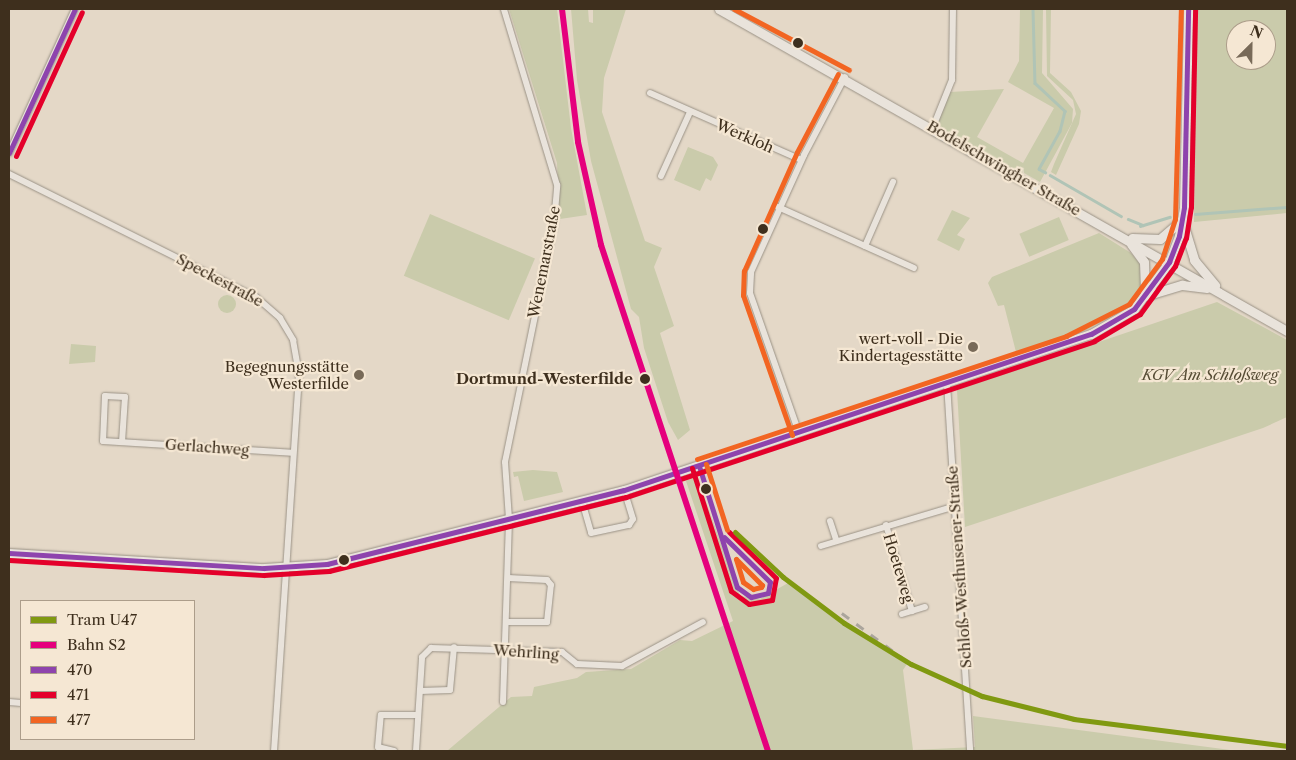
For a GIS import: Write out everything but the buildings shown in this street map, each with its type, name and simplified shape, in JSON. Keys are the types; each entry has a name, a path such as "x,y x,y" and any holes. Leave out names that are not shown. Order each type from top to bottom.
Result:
{"street":[{"path":"9,153 75,9"},
{"name":"Wenemarstraße","path":"503,702 510,519 504,462 554,223 557,184 504,9"},
{"name":"Bodelschwingher Straße","path":"720,9 845,77 1287,331"},
{"path":"933,127 952,80 953,9"},
{"path":"9,553 284,568 327,564 624,490 1091,334 1121,319 1144,296 1168,262 1182,220 1188,9"},
{"path":"799,433 750,293 754,260 801,160 845,77"},
{"name":"Werkloh","path":"650,93 801,160"},
{"path":"661,176 690,112"},
{"name":"Speckestraße","path":"9,174 244,290 269,306 287,328 297,353 274,751"},
{"path":"865,246 893,182"},
{"path":"778,207 914,268"},
{"path":"1124,236 1147,241 1160,239 1182,220"},
{"path":"1182,220 1194,260 1222,292"},
{"path":"1124,236 1144,262 1144,296"},
{"path":"1144,296 1182,285 1222,292"},
{"name":"Schloß-Westhusener-Straße","path":"947,383 970,751"},
{"name":"Gerlachweg","path":"122,442 125,398 106,396 103,441 292,453"},
{"path":"582,501 591,533 630,525 633,520 624,490"},
{"name":"Hoeteweg","path":"821,546 886,525 955,506"},
{"path":"830,521 836,540"},
{"name":"Hoeteweg","path":"886,525 912,611"},
{"path":"506,622 547,622 552,585 547,580 508,578"},
{"name":"Hoeteweg","path":"902,614 925,607"},
{"name":"Wehrling","path":"416,751 420,691 426,651 454,648 562,652 577,664 622,666 703,622"},
{"path":"420,691 450,690 454,648"},
{"path":"394,751 378,747 381,715 418,715"}],"green space":[{"path":"509,9 557,9 571,128 587,215 560,219 557,163"},
{"path":"571,9 588,9 589,22 593,23 593,9 626,9 604,78 602,112 645,241 662,248 654,267 674,326 660,333 690,430 678,440 668,422 644,348 639,317 631,309 591,161 577,80"},
{"path":"1020,9 1043,9 1042,73 1073,109 1072,123 1040,182 1024,173 1023,166 1022,177 933,127 950,92 1004,89 977,137 1023,163 1054,108 1008,82 1019,61"},
{"path":"1046,9 1051,9 1050,73 1071,92 1081,111 1079,124 1056,175 1051,172 1076,114 1073,100 1047,76"},
{"path":"1196,9 1287,9 1287,213 1194,222"},
{"path":"688,147 713,157 718,165 711,181 706,178 700,191 674,180"},
{"path":"952,210 970,218 957,235 965,239 959,251 937,240"},
{"path":"430,214 535,259 509,320 404,276"},
{"path":"1059,217 1069,240 1029,257 1019,234"},
{"path":"1099,233 1131,253 1141,265 1143,283 1134,298 1108,319 1082,332 1016,352 1004,305 998,306 988,283 992,277"},
{"path":"223,295 231,295 236,300 234,311 223,313 218,308 218,300"},
{"name":"KGV Am Schloßweg","path":"1217,302 1287,340 1287,417 1263,428 965,527 957,390"},
{"path":"71,344 96,346 95,362 69,364"},
{"path":"533,470 557,472 563,492 524,501 518,476 514,477 513,472"},
{"path":"692,475 697,477 740,596 760,599 788,583 848,628 907,664 903,670 913,750 975,747 973,716 1238,751 447,751 511,697 532,696 534,687 577,678 586,672 631,669 680,640 692,641 733,621 686,481"}],"waterway":[{"path":"1033,9 1035,83 1065,111 1060,131 1039,169 1045,172"},
{"path":"1050,175 1121,216"},
{"path":"1195,214 1287,207"},
{"path":"1140,226 1170,217"},
{"path":"1128,219 1143,225"}],"railway":[{"path":"842,613 911,664"}],"tram line":[{"name":"U47","path":"735,532 783,577 844,623 911,664 982,696 1074,719 1287,746"}],"rail line":[{"name":"S2","path":"562,9 578,142 601,245 768,751"}],"transit line":[{"name":"470","path":"9,153 75,9"},
{"name":"477","path":"734,9 849,70"},
{"name":"477","path":"697,459 1066,336 1129,304 1162,259 1175,219 1181,9"},
{"name":"470","path":"9,553 264,568 327,564 624,490 1091,334 1134,309 1169,262 1179,236 1184,207 1188,9"},
{"name":"471","path":"9,560 264,575 329,571 626,497 1094,341 1140,314 1175,266 1186,238 1191,207 1195,9"},
{"name":"471","path":"16,156 82,12"},
{"name":"477","path":"792,435 743,295 744,271 797,152 838,74"},
{"name":"477","path":"706,464 727,530"},
{"name":"470","path":"699,466 737,587 751,597 768,593 770,582 724,537"},
{"name":"471","path":"692,468 731,591 749,604 772,600 776,578 729,532"},
{"name":"477","path":"736,559 762,585 761,587 753,589 743,582 736,559"}],"place":[{"name":"wert-voll - Die Kindertagesstätte","path":"973,347"},
{"name":"Begegnungsstätte Westerfilde","path":"359,375"},
{"name":"Dortmund-Westerfilde","path":"645,379"}]}
